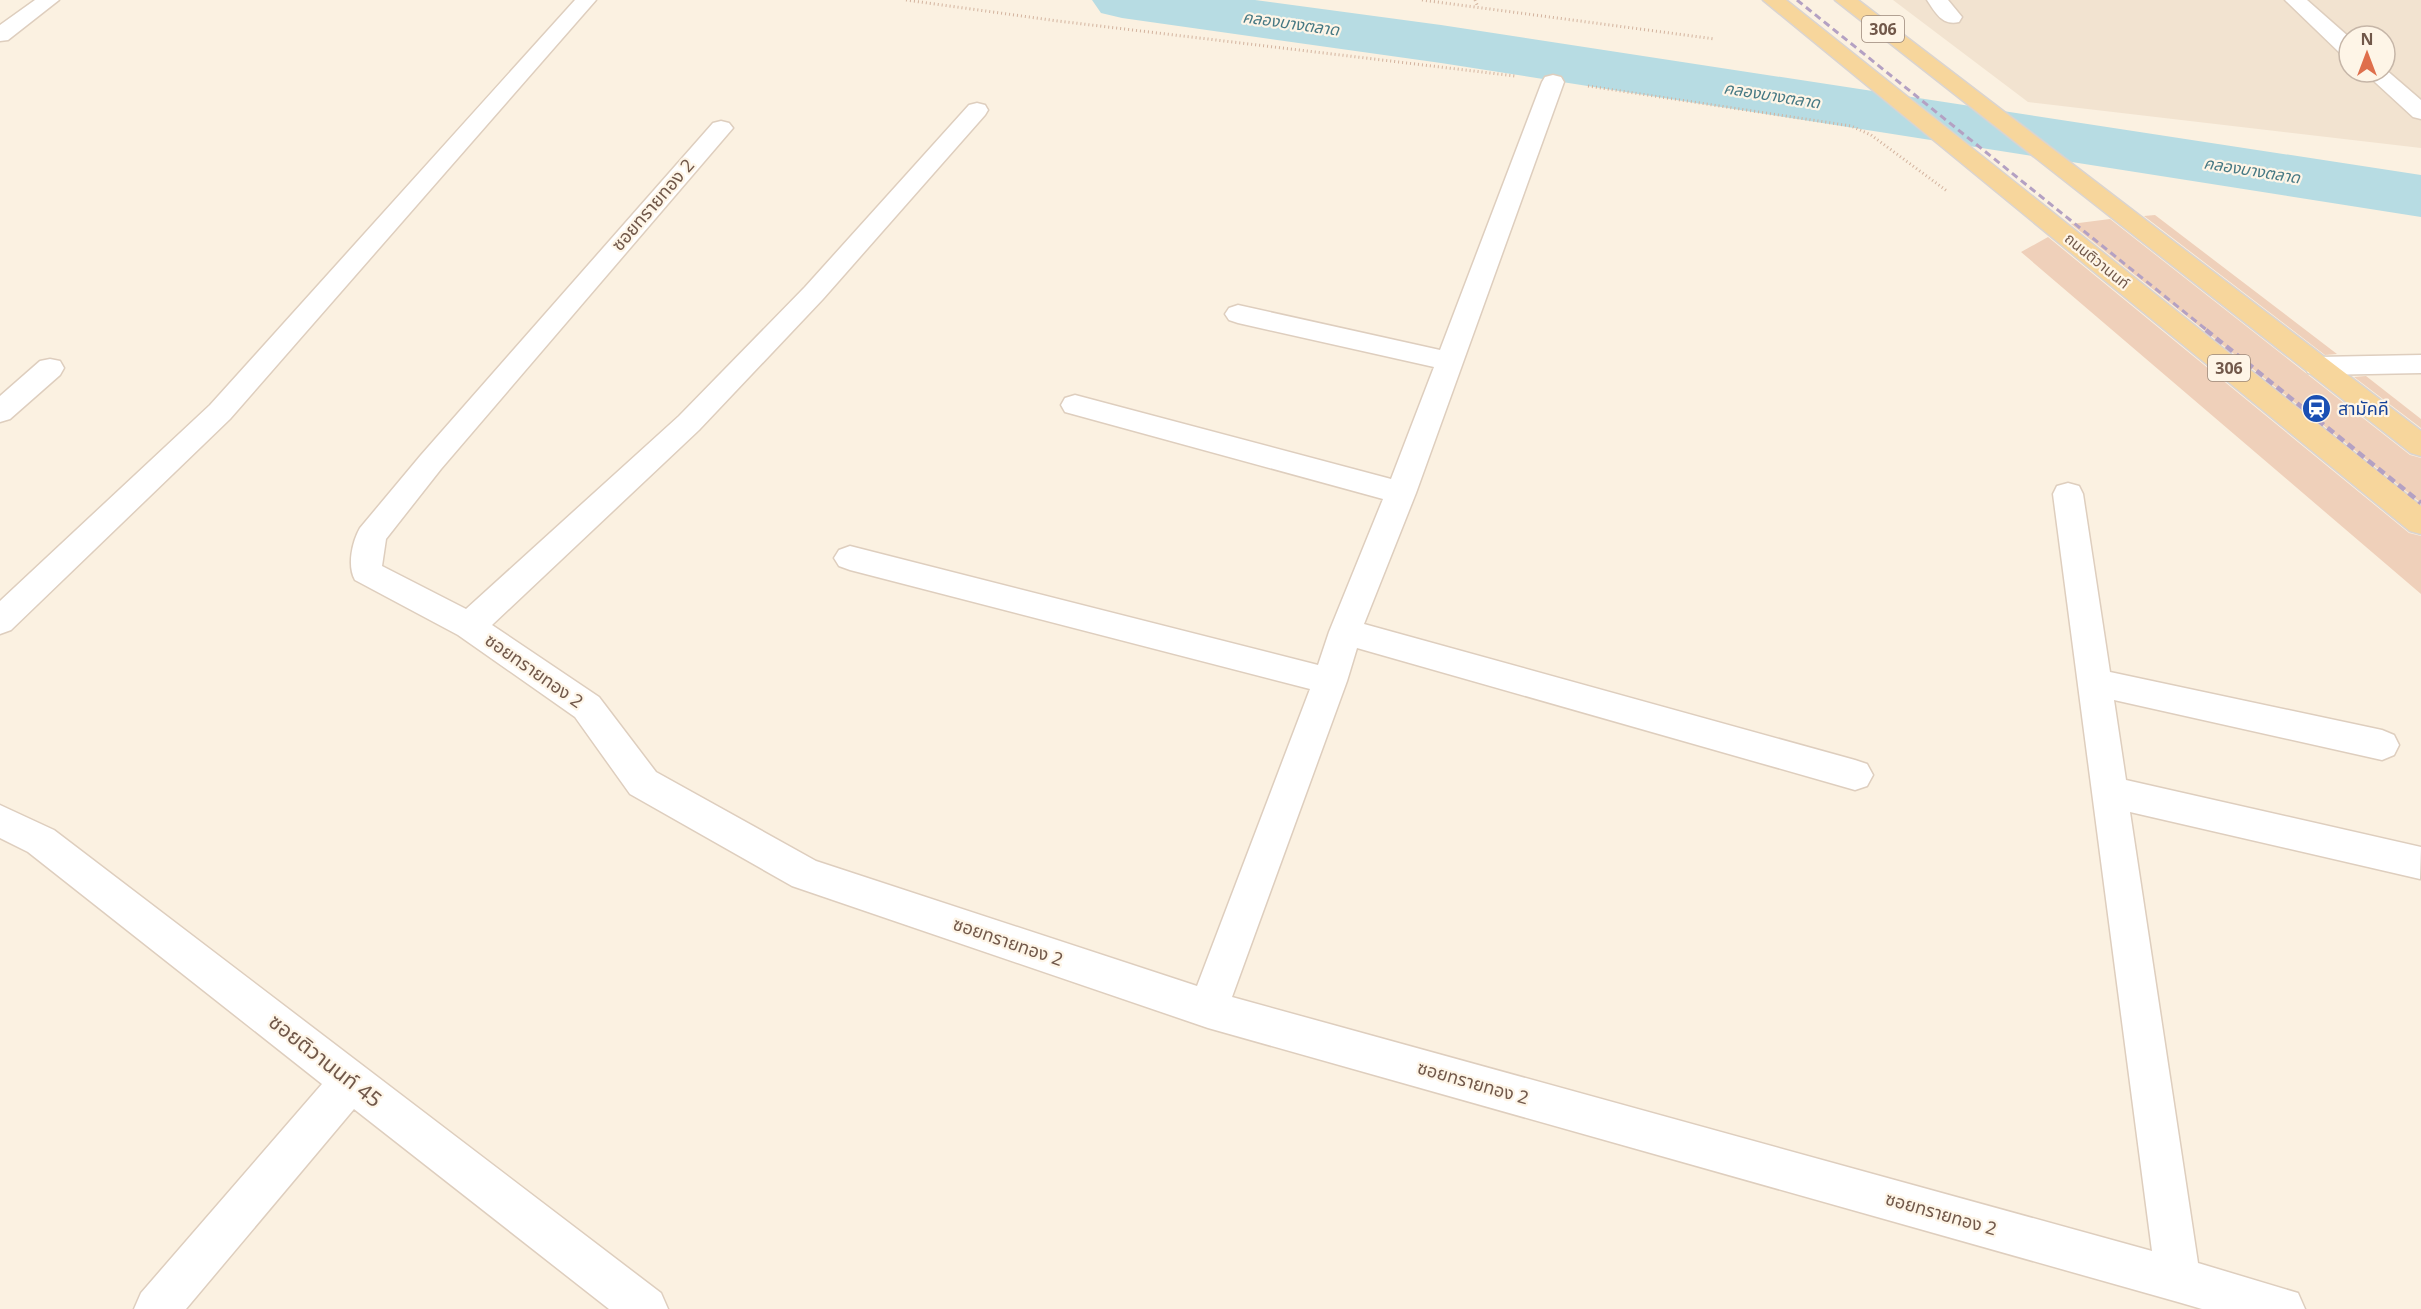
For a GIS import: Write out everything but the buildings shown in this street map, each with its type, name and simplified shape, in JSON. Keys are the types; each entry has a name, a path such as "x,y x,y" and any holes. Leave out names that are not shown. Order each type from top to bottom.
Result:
{"main road":[{"name":"ถนนติวานนท์","path":"1773,0 2421,523"},
{"name":"306","path":"1845,0 2421,446"}],"street":[{"path":"0,35 49,0"},
{"path":"0,621 220,412 586,0"},
{"path":"1937,0 1951,17"},
{"path":"2295,0 2337,37"},
{"path":"1208,1009 1330,681 1345,632 1401,493 1553,82"},
{"path":"2389,84 2421,112"},
{"path":"469,626 688,423 814,293 977,110"},
{"name":"ซอยทรายทอง 2","path":"721,128 431,462 370,536 366,572 469,626 586,707 644,783 806,874 1208,1009 2282,1309"},
{"path":"1238,314 1450,361"},
{"path":"2318,366 2421,364"},
{"path":"0,411 50,368"},
{"path":"1075,405 1401,493"},
{"path":"2068,494 2178,1280"},
{"path":"850,558 1330,681"},
{"path":"1345,632 1855,775"},
{"path":"2094,682 2382,745"},
{"path":"2109,792 2420,863"},
{"name":"ซอยติวานนท์ 45","path":"0,821 41,841 645,1309"},
{"path":"157,1309 351,1081"}],"path":[{"path":"906,0 1041,20 1245,41 1553,82 1851,126 1871,135 1954,196"},
{"path":"1422,0 1715,39"},
{"path":"1475,0 1478,7"}],"shaded area":[{"path":"1893,0 2421,0 2421,148 2028,102"}],"waterway":[{"name":"คลองบางตลาด","path":"1122,0 1441,44 2421,196"}],"railway":[{"path":"1797,0 2208,331"},
{"path":"2206,330 2421,503"}],"place":[{"name":"สามัคคี","path":"2317,409"}]}
